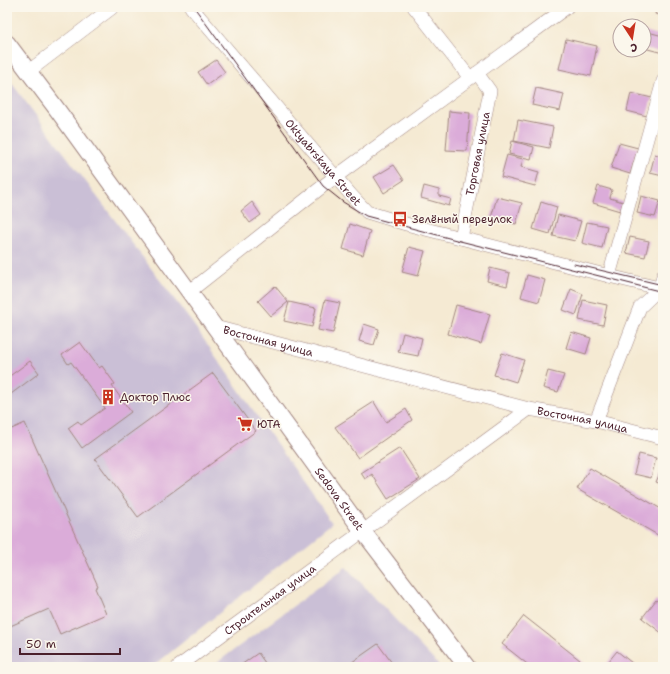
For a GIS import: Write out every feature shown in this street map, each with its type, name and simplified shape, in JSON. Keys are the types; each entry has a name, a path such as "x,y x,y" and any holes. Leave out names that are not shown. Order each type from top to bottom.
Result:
{"main road":[{"name":"Восточная улица","path":"7,43 215,328"},
{"name":"Sedova Street","path":"215,328 362,530 467,667"}],"street":[{"path":"28,71 113,7"},
{"name":"Oktyabrskaya Street","path":"191,7 367,212 609,276 662,284"},
{"name":"Торговая улица","path":"414,7 473,76 490,91 461,238"},
{"path":"189,292 336,176 567,7"},
{"path":"609,276 663,81"},
{"path":"596,421 640,307 662,284"},
{"name":"Восточная улица","path":"215,328 529,409 596,421 663,438"},
{"name":"Строительная улица","path":"178,667 362,530 529,409"}],"shaded area":[{"path":"7,77 193,324 332,523 152,667 7,667"},
{"path":"346,567 440,667 211,667"}],"building":[{"path":"657,7 663,7 663,16 655,14"},
{"path":"652,33 663,36 663,53 652,50"},
{"path":"566,39 597,46 591,76 559,69"},
{"path":"216,60 225,72 207,85 198,72"},
{"path":"536,88 564,94 560,111 532,105"},
{"path":"631,93 652,98 647,116 627,111"},
{"path":"449,111 470,113 467,151 446,150"},
{"path":"518,120 553,127 549,148 514,141"},
{"path":"512,141 534,147 531,159 509,154"},
{"path":"619,143 638,148 630,174 611,168"},
{"path":"655,154 663,157 663,176 650,173"},
{"path":"507,155 523,159 521,167 539,172 535,186 501,177"},
{"path":"394,165 404,180 384,193 374,177"},
{"path":"424,186 439,190 439,196 451,199 449,206 421,198"},
{"path":"598,186 612,190 610,198 623,202 620,211 593,203"},
{"path":"641,196 660,201 655,217 637,213"},
{"path":"497,197 522,203 516,224 491,218"},
{"path":"252,202 261,215 250,223 241,211"},
{"path":"541,202 557,207 550,234 533,229"},
{"path":"558,215 581,221 575,241 553,236"},
{"path":"587,222 607,226 602,248 582,243"},
{"path":"350,224 370,231 363,255 343,249"},
{"path":"630,237 649,241 645,257 626,253"},
{"path":"409,247 425,251 418,276 402,272"},
{"path":"490,268 510,273 507,286 487,281"},
{"path":"527,275 545,280 539,302 521,297"},
{"path":"275,286 288,302 271,316 258,301"},
{"path":"571,289 583,294 576,315 563,310"},
{"path":"325,300 340,303 333,333 318,330"},
{"path":"583,300 607,305 603,325 579,320"},
{"path":"289,302 316,308 312,327 284,321"},
{"path":"456,305 490,314 481,344 448,334"},
{"path":"364,324 379,329 374,345 359,341"},
{"path":"571,332 591,338 586,354 566,348"},
{"path":"403,333 422,338 418,356 398,352"},
{"name":"Доктор Плюс","path":"80,342 99,368 102,366 115,384 112,386 131,412 82,448 68,428 78,421 81,425 105,408 71,362 68,364 62,355"},
{"path":"502,353 524,360 516,382 494,375"},
{"path":"30,361 39,373 11,394 7,389 7,378"},
{"path":"548,371 564,375 558,392 543,388"},
{"path":"213,373 256,431 138,517 95,459"},
{"path":"374,402 386,422 406,409 412,420 358,458 335,427"},
{"path":"25,423 98,586 95,588 106,614 60,634 49,609 8,627 7,624 7,431"},
{"path":"400,448 420,479 388,499 372,474 365,479 361,473"},
{"path":"639,454 656,458 651,478 634,474"},
{"path":"663,466 663,485 656,482"},
{"path":"590,468 663,510 663,538 577,489"},
{"path":"656,600 663,605 663,634 642,618"},
{"path":"524,616 585,664 583,667 531,667 502,644"},
{"path":"378,644 395,667 345,667"},
{"path":"617,651 637,667 604,667"},
{"path":"258,653 268,667 242,667 241,665"}],"tram line":[{"path":"194,7 323,186 343,202 366,216 663,292"},
{"path":"574,264 663,285"}],"place":[{"name":"Зелёный переулок","path":"400,219"},
{"name":"Доктор Плюс","path":"108,397"},
{"name":"ЮТА","path":"245,424"}]}
